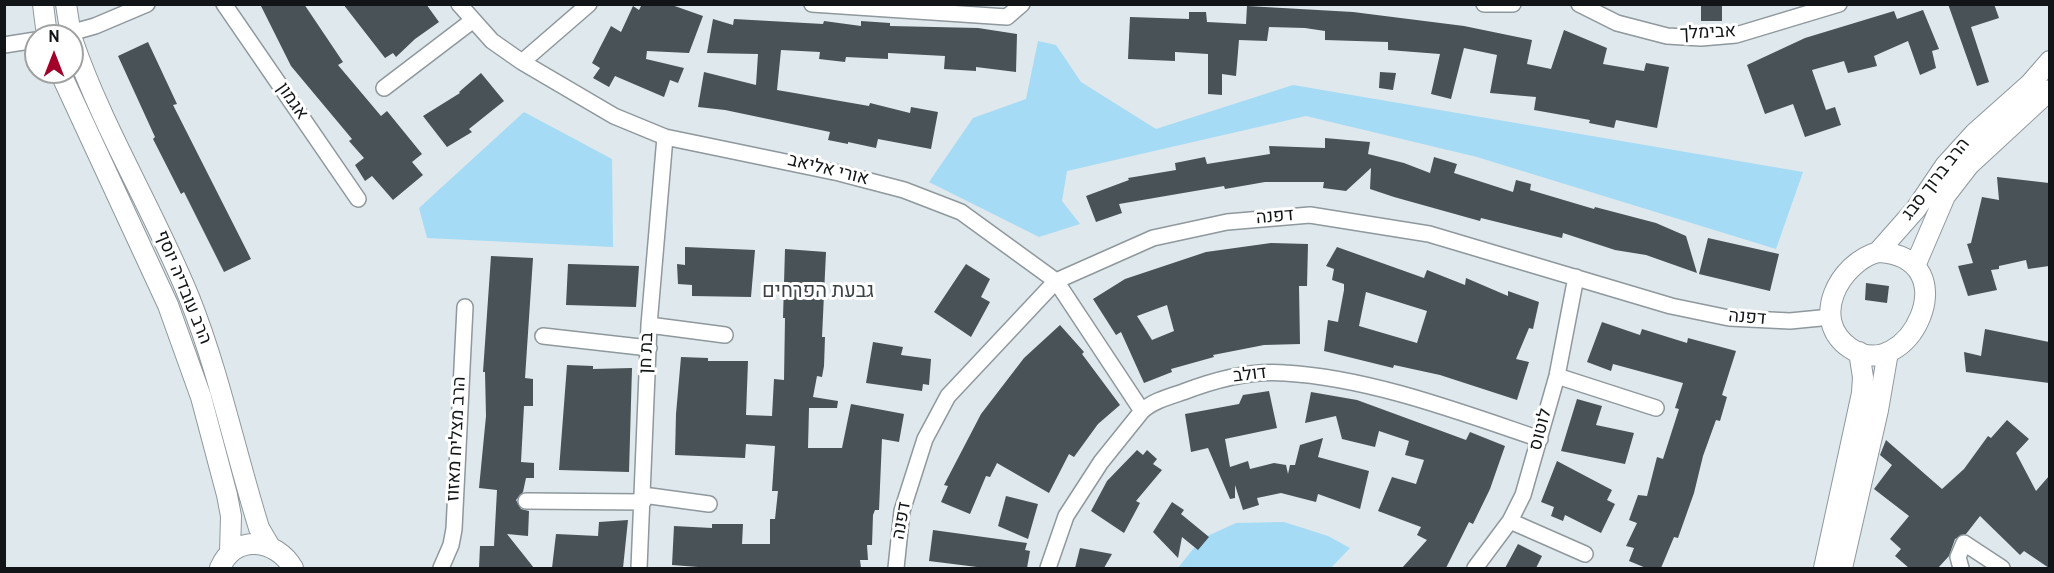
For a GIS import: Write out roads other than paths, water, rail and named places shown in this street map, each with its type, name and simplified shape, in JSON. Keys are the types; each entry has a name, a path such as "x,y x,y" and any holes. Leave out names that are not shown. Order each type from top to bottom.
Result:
{"street":[{"path":"43,4 46,24"},
{"name":"הרב עובדיה יוסף","path":"66,4 69,24"},
{"path":"84,31 147,4"},
{"name":"אגמון","path":"224,4 358,199"},
{"name":"אורי אליאב","path":"459,4 492,41 522,62 614,116 665,137 763,155 904,190 961,212 1056,281 1142,411"},
{"path":"522,62 589,4"},
{"path":"812,4 1007,17 1022,4"},
{"path":"1484,4 1513,4"},
{"name":"אבימלך","path":"1579,4 1617,22 1667,36 1701,38 1736,35 1839,4"},
{"path":"384,88 472,21"},
{"path":"4,45 24,42"},
{"name":"הרב ברוך סבג","path":"1878,252 1916,208 1944,166 1975,132 2030,84 2049,61"},
{"name":"הרב עובדיה יוסף","path":"84,73 189,297 222,391 260,528 269,545"},
{"name":"הרב עובדיה יוסף","path":"66,84 168,304 201,397 231,516 225,561"},
{"name":"הרב ברוך סבג","path":"1914,266 1945,196 1969,165 2037,104 2049,90"},
{"name":"בת חן","path":"639,568 649,325 665,137"},
{"name":"דפנה","path":"896,568 902,511 925,439 948,396 1056,281 1153,238 1227,222 1310,215 1429,234 1671,306 1729,318 1790,321 1831,317"},
{"path":"1878,252 1894,253 1914,266 1925,292 1923,312 1917,325 1901,344 1888,352 1858,352 1839,338 1833,328 1831,317 1833,296 1842,277 1855,261 1878,252"},
{"name":"לוטוס","path":"1475,568 1510,521 1523,495 1557,376 1576,277"},
{"name":"הרב מצליח מאזוז","path":"441,568 451,545 454,529 465,306"},
{"path":"649,325 725,335"},
{"path":"543,336 649,348"},
{"path":"1824,568 1862,393 1863,377 1858,352"},
{"path":"1842,568 1878,410 1888,352"},
{"name":"דולב","path":"1048,568 1066,516 1101,462 1142,411 1150,404 1200,385 1240,376 1284,372 1338,380 1391,393 1540,439"},
{"path":"1557,376 1656,408"},
{"path":"526,501 643,498 709,504"},
{"path":"1510,521 1585,554"},
{"path":"225,561 240,547 254,543 269,545 286,555 293,568"},
{"path":"1961,568 1958,557 1964,543 2002,568"}],"district":[{"name":"גבעת הפרחים","path":"818,293"}]}
